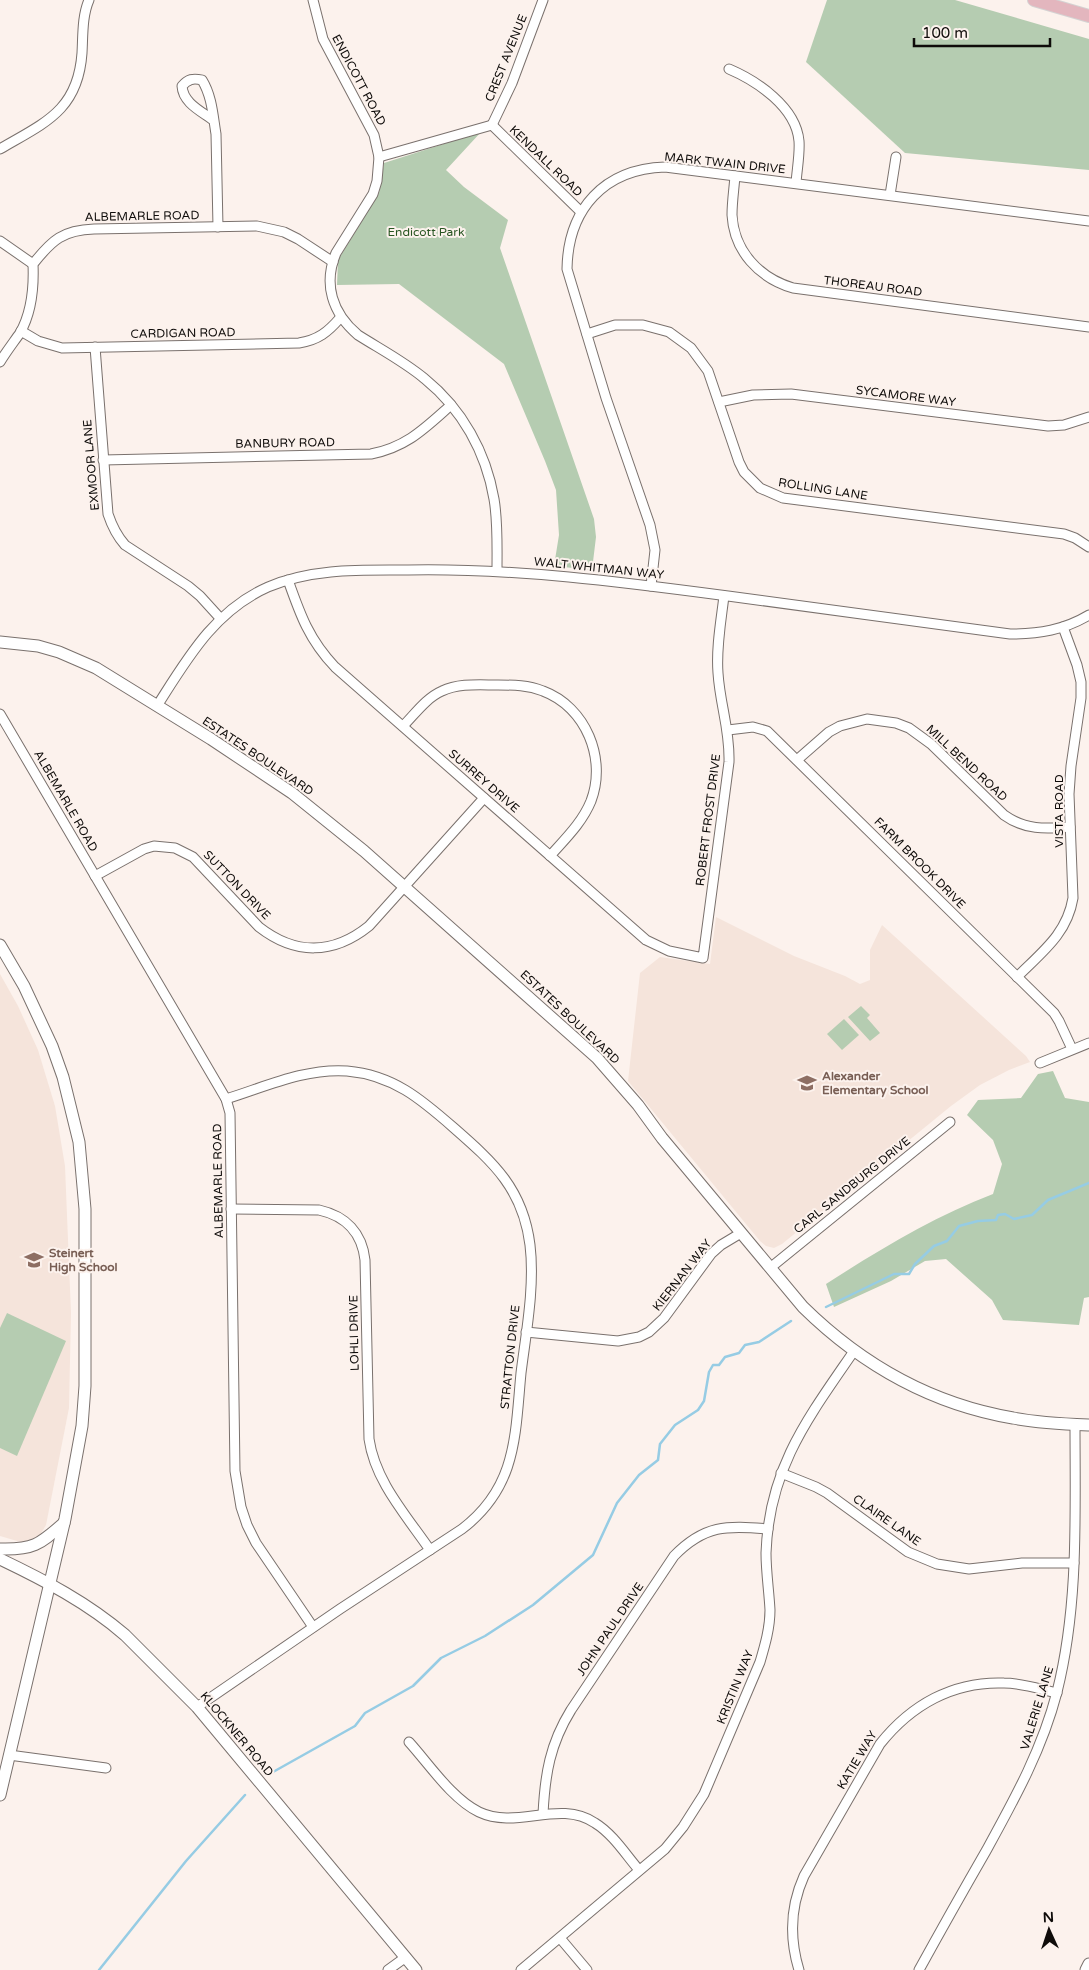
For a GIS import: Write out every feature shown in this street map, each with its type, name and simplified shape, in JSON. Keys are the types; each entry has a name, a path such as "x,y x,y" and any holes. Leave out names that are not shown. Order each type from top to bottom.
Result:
{"main road":[{"path":"1034,0 1089,16"}],"street":[{"path":"0,149 50,120 68,100 79,74 85,13 89,0"},
{"name":"ENDICOTT ROAD","path":"314,0 323,39 374,135 380,156 377,181 372,194 332,262 330,286 332,300 340,318 358,335 424,378 451,405 476,444 490,480 496,517 497,571"},
{"name":"CREST AVENUE","path":"492,125 512,83 543,0"},
{"path":"729,69 749,78 783,106 794,121 799,142 796,183"},
{"path":"213,120 186,100 182,86 187,81 194,78 202,80 206,87 216,134 218,227"},
{"name":"KENDALL ROAD","path":"380,156 492,125 581,212"},
{"path":"890,195 896,157"},
{"name":"MARK TWAIN DRIVE","path":"651,586 654,537 567,269 569,239 581,212 601,189 613,180 639,170 665,167 1089,221"},
{"name":"THOREAU ROAD","path":"735,176 732,213 737,239 751,263 770,279 783,285 793,288 1089,327"},
{"name":"ALBEMARLE ROAD","path":"33,264 52,242 62,235 73,231 89,229 257,226 284,232 332,262"},
{"path":"0,241 33,264 34,280 30,306 21,331 0,362"},
{"name":"CARDIGAN ROAD","path":"21,331 50,346 62,348 299,343 320,337 330,330 340,318"},
{"name":"ROLLING LANE","path":"587,334 615,325 643,324 669,332 691,348 708,372 738,462 751,481 771,494 783,498 1064,534 1075,538 1089,547"},
{"name":"EXMOOR LANE","path":"95,347 108,514 117,536 133,551 188,586 220,618"},
{"name":"SYCAMORE WAY","path":"719,402 753,395 791,394 1048,426 1064,425 1089,417"},
{"name":"BANBURY ROAD","path":"103,460 371,454 392,448 412,439 451,405"},
{"name":"WALT WHITMAN WAY","path":"157,706 195,646 220,618 250,597 288,580 321,573 430,569 497,571 594,578 1010,634 1029,634 1063,628 1089,615"},
{"name":"SURREY DRIVE","path":"288,580 304,625 323,654 402,726 646,940 669,951 703,958"},
{"name":"ROBERT FROST DRIVE","path":"703,958 729,762 728,730 720,695 718,672 718,650 724,596"},
{"name":"VISTA ROAD","path":"1017,977 1061,933 1071,911 1073,898 1070,827 1071,766 1080,706 1081,682 1077,665 1063,628"},
{"name":"ESTATES BOULEVARD","path":"0,642 38,646 80,660 211,739 292,793 364,850 597,1058 638,1105 662,1138 803,1307 854,1351 908,1384 956,1404 1013,1418 1089,1425"},
{"path":"402,726 430,698 451,687 464,685 517,685 532,687 551,695 568,706 586,730 592,743 596,771 595,786 585,813 550,856"},
{"name":"ALBEMARLE ROAD","path":"0,714 226,1099 230,1113 234,1471 236,1490 247,1525 256,1543 313,1627"},
{"name":"MILL BEND ROAD","path":"797,760 829,732 840,726 867,719 896,723 920,734 1004,815 1013,821 1036,828 1070,827"},
{"name":"FARM BROOK DRIVE","path":"728,730 752,727 767,731 1054,1013 1072,1049"},
{"name":"SUTTON DRIVE","path":"95,876 144,849 160,846 175,848 193,857 265,932 282,942 306,948 334,946 359,934 368,926 484,798"},
{"path":"0,945 28,993 52,1046 72,1110 83,1176 85,1217 85,1402 82,1426 64,1523 0,1794"},
{"path":"1040,1062 1089,1043"},
{"name":"STRATTON DRIVE","path":"198,1707 313,1627 462,1529 480,1514 492,1499 508,1467 513,1451 532,1263 530,1244 521,1208 503,1176 491,1161 423,1100 398,1085 364,1074 329,1071 309,1073 226,1099"},
{"name":"CARL SANDBURG DRIVE","path":"770,1268 950,1122"},
{"name":"LOHLI DRIVE","path":"231,1210 319,1210 330,1212 347,1222 360,1239 365,1260 368,1439 380,1476 430,1550"},
{"name":"KIERNAN WAY","path":"526,1332 618,1341 639,1337 658,1325 711,1254 721,1245 741,1233"},
{"name":"KRISTIN WAY","path":"521,1970 664,1849 694,1811 704,1794 760,1662 769,1627 770,1610 766,1554 768,1529 781,1473 794,1442 807,1419 854,1351"},
{"name":"VALERIE LANE","path":"919,1970 1022,1786 1037,1754 1057,1693 1068,1642 1074,1564 1074,1424"},
{"name":"CLAIRE LANE","path":"781,1473 827,1493 908,1552 937,1564 969,1568 1022,1563 1074,1564"},
{"path":"0,1548 34,1547 44,1541 64,1523"},
{"name":"JOHN PAUL DRIVE","path":"543,1814 547,1768 557,1734 674,1556 685,1545 710,1530 736,1526 768,1529"},
{"name":"KLOCKNER ROAD","path":"0,1559 50,1582 113,1624 198,1707 416,1970"},
{"name":"KATIE WAY","path":"799,1970 793,1948 791,1924 798,1890 804,1876 875,1752 891,1730 921,1704 951,1690 970,1685 1005,1682 1022,1684 1057,1693"},
{"path":"409,1742 458,1798 480,1812 504,1818 519,1818 559,1812 573,1814 594,1822 607,1833 639,1870"},
{"path":"9,1755 106,1768"},
{"path":"560,1938 587,1970"},
{"path":"388,1970 406,1957"},
{"path":"1086,1970 1089,1964"}],"shaded area":[{"name":"Alexander Elementary School","path":"716,917 794,956 845,976 860,984 870,980 870,950 882,925 1026,1056 1030,1062 1009,1070 980,1085 951,1106 782,1244 774,1248 766,1246 628,1081 640,973 660,957 710,964"},
{"name":"Steinert High School","path":"0,974 18,1006 38,1050 55,1106 65,1166 71,1313 69,1408 46,1525 39,1537 24,1543 0,1536"}],"green space":[{"path":"827,0 955,0 1089,39 1089,170 905,153 806,62"},
{"name":"Endicott Park","path":"481,132 446,170 464,187 508,220 500,248 594,519 596,537 592,570 554,566 559,535 556,490 504,364 399,284 337,285 338,260 379,193 384,163"},
{"path":"861,1006 870,1015 867,1018 880,1033 870,1041 848,1017"},
{"path":"844,1019 859,1035 842,1050 827,1034"},
{"path":"1053,1071 1065,1098 1089,1102 1089,1297 1084,1298 1079,1325 1003,1320 992,1300 946,1259 925,1261 891,1281 834,1307 826,1284 908,1234 993,1194 1002,1164 993,1140 967,1115 978,1100 1021,1098 1038,1074"},
{"path":"7,1313 66,1341 17,1456 0,1448 0,1328"}],"waterway":[{"path":"826,1307 894,1274 909,1274 915,1264 934,1246 947,1241 959,1226 978,1221 996,1220 998,1215 1005,1214 1014,1219 1032,1215 1048,1200 1089,1183"},
{"path":"273,1772 355,1726 365,1713 413,1686 441,1658 485,1636 533,1605 593,1555 617,1503 639,1475 658,1460 660,1444 675,1425 698,1410 704,1401 709,1372 713,1365 719,1365 725,1357 739,1353 745,1345 759,1342 791,1321"},
{"path":"99,1970 186,1861 245,1795"}],"place":[{"name":"Alexander Elementary School","path":"807,1083"},
{"name":"Steinert High School","path":"34,1260"}]}
